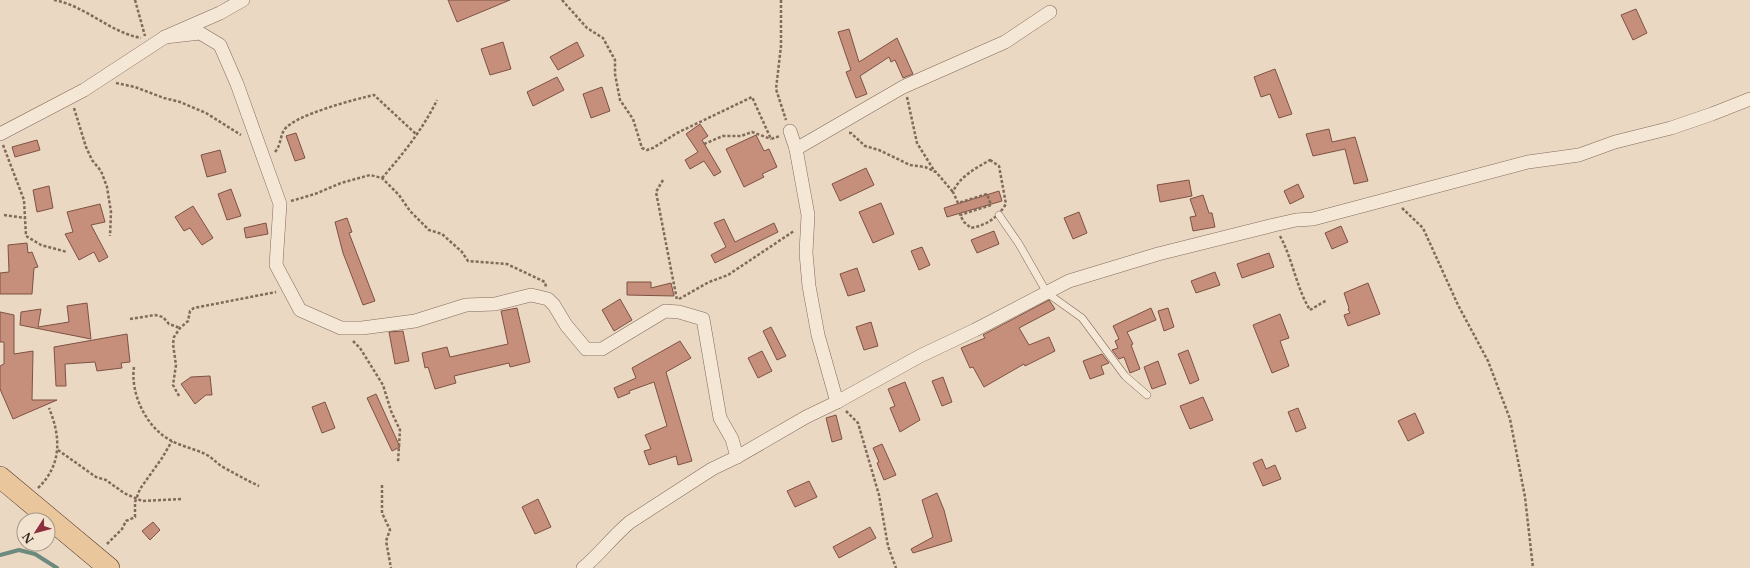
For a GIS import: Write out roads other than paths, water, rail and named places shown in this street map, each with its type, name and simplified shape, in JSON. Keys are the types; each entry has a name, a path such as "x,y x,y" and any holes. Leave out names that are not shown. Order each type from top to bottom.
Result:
{"main road":[{"path":"0,477 102,562"}],"street":[{"path":"0,134 68,98 107,75 165,37 220,13 243,0"},
{"path":"796,149 903,87 1005,42 1050,12"},
{"path":"165,37 200,33 220,45 237,84 280,204 276,265 300,310 341,328 362,328 415,320 466,305 495,304 531,295 548,299 554,305 566,325 586,349 602,349 665,311 678,307 703,319 720,418 732,439 737,457"},
{"path":"583,568 598,556 620,530 643,512 712,469 737,457 806,417 837,402 920,356 1069,281 1113,267 1274,225 1296,220 1313,219 1528,162 1579,155 1615,142 1671,128 1750,99"},
{"path":"790,131 796,149 808,215 806,253 809,286 818,335 837,402"}],"lane":[{"path":"999,215 1019,244 1047,293 1082,318 1125,376 1148,395"}],"waterway":[{"path":"0,555 19,550 35,554 57,568"}]}
